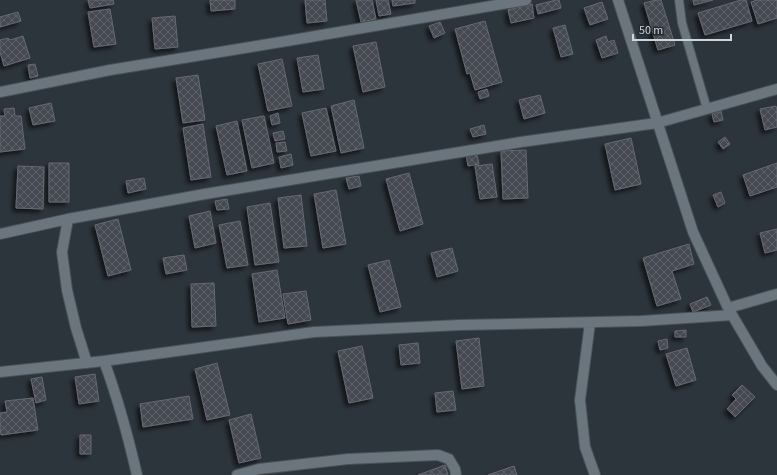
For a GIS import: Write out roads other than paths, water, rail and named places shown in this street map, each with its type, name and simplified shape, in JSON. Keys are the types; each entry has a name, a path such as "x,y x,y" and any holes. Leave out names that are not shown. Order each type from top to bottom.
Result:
{"street":[{"path":"0,92 110,70 526,0"},
{"path":"618,0 693,232 730,311 762,366 777,385"},
{"path":"0,234 68,219 220,191 521,142 657,123 777,89"},
{"path":"68,219 62,252 67,290 76,328 87,363"},
{"path":"0,372 104,362 314,332 460,325 641,321 730,311 777,294"},
{"path":"590,323 580,400 585,447 595,475"},
{"path":"104,362 128,436 137,475"},
{"path":"237,475 259,469 348,458 438,455 449,459 455,469 456,475"}],"lane":[{"path":"679,0 682,23 707,109"}]}
